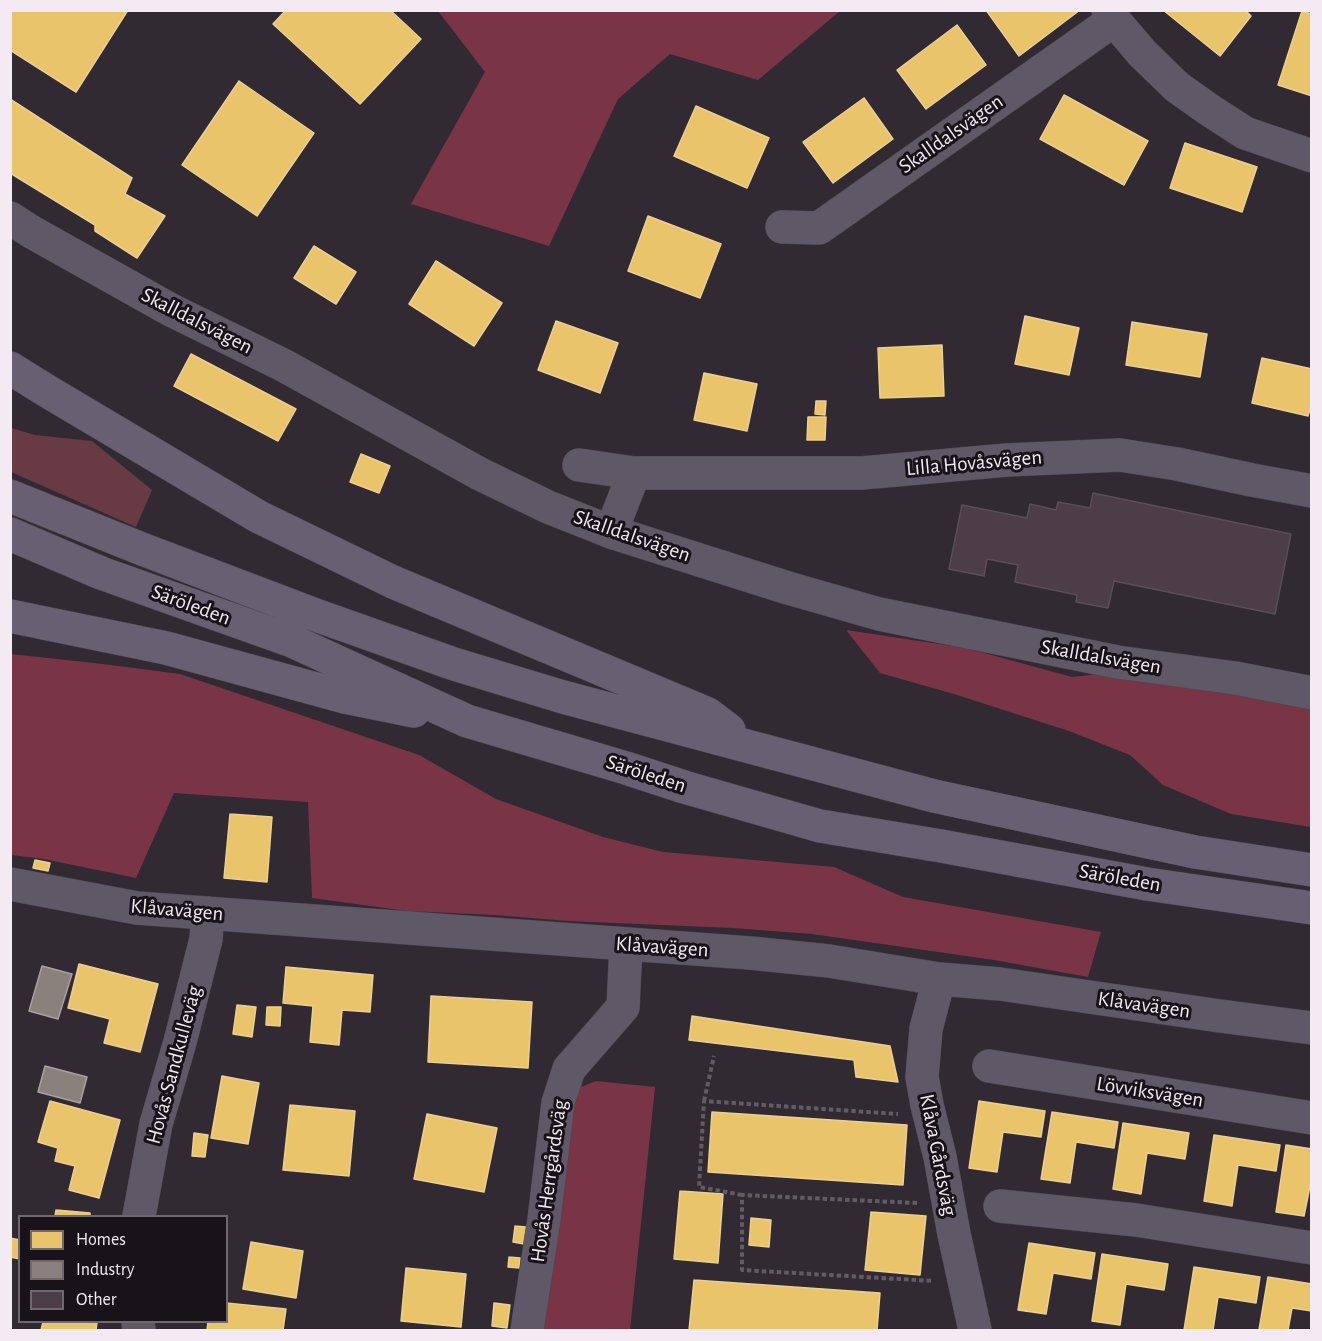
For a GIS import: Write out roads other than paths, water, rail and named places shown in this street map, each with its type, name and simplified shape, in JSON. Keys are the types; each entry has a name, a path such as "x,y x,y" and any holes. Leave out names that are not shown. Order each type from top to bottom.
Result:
{"main road":[{"path":"10,368 259,517 393,582 708,714 755,748"},
{"name":"Säröleden","path":"10,496 310,613 454,664 563,697 934,796 1195,852 1311,870"},
{"name":"Säröleden","path":"10,534 100,573 291,641 467,721 684,787 820,825 1147,884 1311,908"},
{"path":"10,616 166,648 345,698 467,721"}],"street":[{"name":"Skalldalsvägen","path":"782,227 819,228 1111,15 1142,52 1178,87 1208,109 1245,133 1311,156"},
{"name":"Skalldalsvägen","path":"10,218 171,309 283,364 480,474 548,507 611,532 879,614 1117,662 1235,678 1311,693"},
{"name":"Lilla Hovåsvägen","path":"579,465 634,474 862,473 1007,460 1120,455 1311,490"},
{"path":"611,532 634,474"},
{"name":"Klåvavägen","path":"10,884 137,908 829,961 939,979 1000,984 1311,1028"},
{"name":"Hovås Sandkulleväg","path":"139,1215 156,1124 206,939 208,913"},
{"name":"Hovås Herrgårdsväg","path":"527,1330 544,1220 558,1103 569,1069 622,1006 626,945"},
{"name":"Klåva Gårdsväg","path":"939,979 926,1029 922,1077 975,1330"},
{"name":"Lövviksvägen","path":"989,1066 1311,1118"},
{"path":"1000,1206 1136,1220 1311,1248"}]}
